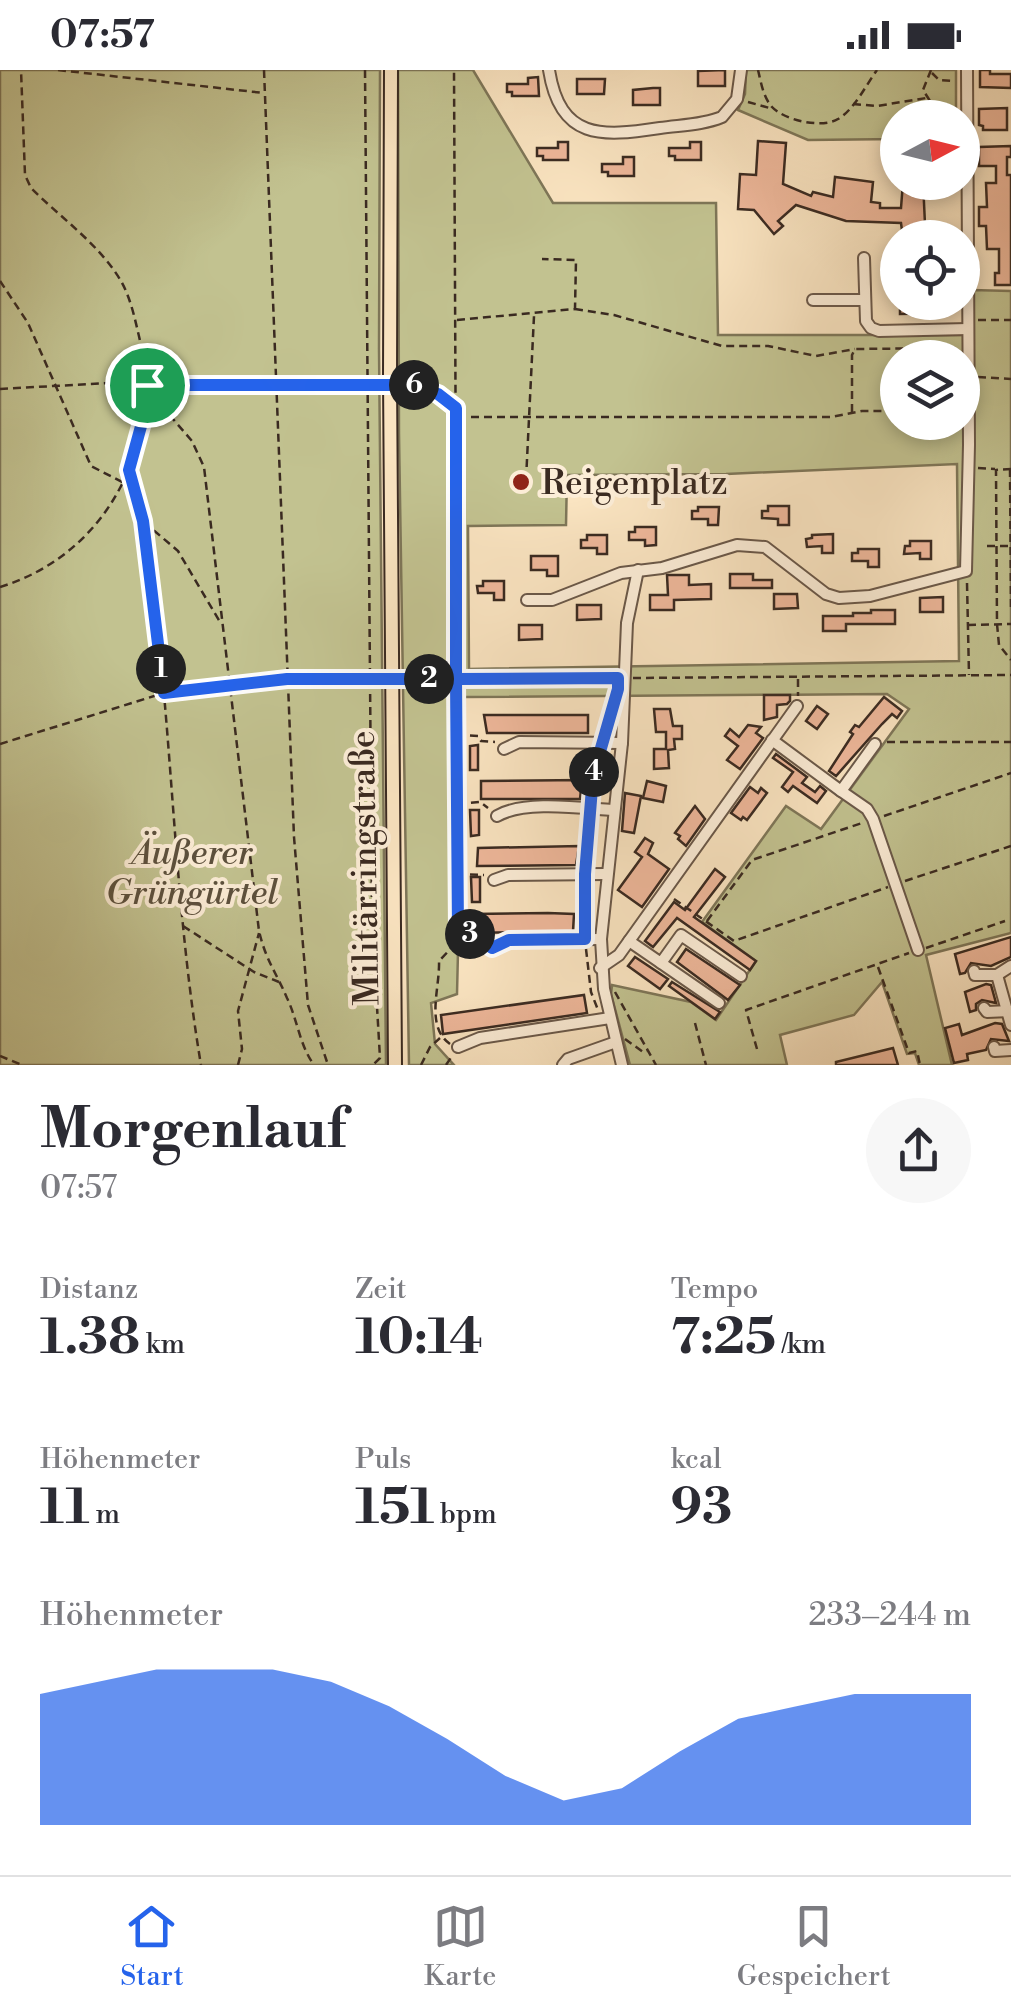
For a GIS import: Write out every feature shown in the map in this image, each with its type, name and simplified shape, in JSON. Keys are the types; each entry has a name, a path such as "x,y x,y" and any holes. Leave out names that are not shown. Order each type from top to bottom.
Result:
{"main road":[{"name":"Militärringstraße","path":"391,70 395,1065"}],"street":[{"path":"549,70 554,96 568,118 576,125 607,134 712,121 729,111 737,99 741,70"},
{"path":"967,70 968,340"},
{"path":"864,258 866,320 871,328 968,325"},
{"path":"813,300 865,300"},
{"path":"527,600 552,600 620,573 662,568 738,545 754,545 775,553 826,594 839,598 870,596 966,571 969,440"},
{"path":"622,1065 606,1019 600,968 612,810 622,743 622,678 638,570"},
{"path":"600,968 619,955 796,706"},
{"path":"772,740 868,809 918,950"},
{"path":"504,749 519,742 622,743"},
{"path":"841,791 880,743"},
{"path":"497,816 514,809 612,810"},
{"path":"494,880 508,874 606,874"},
{"path":"660,963 681,935 742,976"},
{"path":"492,948 509,940 601,939"},
{"path":"629,941 719,1003"},
{"path":"974,971 975,975 998,976 1011,966"},
{"path":"998,976 1011,1025"},
{"path":"984,1008 987,1012 1009,1012"},
{"path":"458,1048 480,1038 606,1019"},
{"path":"563,1065 616,1042"},
{"path":"994,1047 995,1052 1011,1050"}],"path":[{"path":"0,587 31,578 60,560 90,532 129,470 146,408 147,387 143,350 122,284 94,248 31,188 25,176 21,70"},
{"path":"58,70 265,93"},
{"path":"264,70 294,837 306,988 328,1065"},
{"path":"365,70 373,972 380,1058 372,1065"},
{"path":"422,1065 430,1047 441,1037 434,1020 440,988 439,961 457,942 458,930 454,70"},
{"path":"758,70 773,109"},
{"path":"737,99 805,123 834,122 846,114 877,70"},
{"path":"852,104 877,106 926,98 923,90 931,71 939,80 958,80"},
{"path":"542,259 576,260 575,310"},
{"path":"0,281 18,306 57,384 91,466 124,482"},
{"path":"455,320 575,310 614,314 722,346 768,346 816,356 880,349"},
{"path":"526,480 534,314"},
{"path":"968,325 1011,320"},
{"path":"852,412 855,349"},
{"path":"980,377 1011,378"},
{"path":"0,389 108,383 147,387 276,383 415,385 438,394 456,408"},
{"path":"147,387 192,441 204,467 259,931 269,966 290,1005 302,1047 314,1065"},
{"path":"456,417 831,417 880,411"},
{"path":"970,467 1011,468 1011,612"},
{"path":"129,470 143,521 164,693 181,925 201,1065"},
{"path":"996,470 997,624 1000,645 1011,660"},
{"path":"143,521 178,550 221,623"},
{"path":"987,546 1011,546"},
{"path":"966,571 969,675"},
{"path":"968,625 1011,624"},
{"path":"0,744 164,693 287,679 1011,675"},
{"path":"796,706 798,677"},
{"path":"606,1019 591,992 585,939 585,874 589,808 601,742 622,678"},
{"path":"457,735 478,736 504,749"},
{"path":"880,743 1011,742"},
{"path":"706,922 752,860 1011,773"},
{"path":"458,804 480,802 497,816"},
{"path":"665,892 734,941 1011,846"},
{"path":"456,874 483,874 494,880"},
{"path":"757,1050 746,1010 1005,921"},
{"path":"181,925 278,982"},
{"path":"458,930 474,935 492,948"},
{"path":"238,1065 242,1049 238,1011 259,931"},
{"path":"877,965 908,1053 917,1051 920,1065"},
{"path":"604,989 612,988 622,999 656,1065"},
{"path":"695,1023 706,1065"},
{"path":"616,1042 626,1038 643,1052 649,1051"},
{"path":"446,1065 458,1048"},
{"path":"0,1056 22,1065"}],"green space":[{"name":"Äußerer Grüngürtel","path":"0,70 380,70 386,1065 0,1065"},
{"path":"398,70 473,70 553,203 716,203 718,335 972,335 972,320 980,320 980,290 1011,291 1011,933 926,955 952,1065 919,1065 915,1053 907,1054 882,982 854,1015 780,1035 787,1065 630,1065 612,985 691,1002 716,1020 756,961 702,922 786,806 821,829 909,709 887,694 464,697 457,994 431,1003 435,1044 454,1065 409,1065 399,434","holes":["957,464 959,661 469,669 468,526 566,525 567,475 726,474"]},
{"path":"746,70 956,70 956,100 880,100 880,139 808,140 738,110 745,94"}],"building":[{"path":"725,70 725,86 698,86 698,71"},
{"path":"980,70 1011,74 1011,88 980,87"},
{"path":"538,77 539,96 512,96 512,92 507,92 507,84 528,84 528,78"},
{"path":"577,79 605,79 604,94 577,94"},
{"path":"660,88 660,105 633,105 633,90"},
{"path":"1007,108 1007,130 983,130 980,109"},
{"path":"758,141 786,143 783,184 811,196 813,192 833,197 835,177 873,182 871,202 880,203 880,208 901,208 902,200 924,200 925,220 846,221 796,205 778,221 783,226 774,234 754,210 738,209 740,174 756,175"},
{"path":"558,142 568,142 568,160 543,160 543,156 537,156 537,148 558,148"},
{"path":"690,142 701,142 701,160 675,160 675,156 669,156 669,148 690,148"},
{"path":"1011,146 1007,175 1011,175 1011,285 995,285 999,249 987,249 986,226 980,226 979,207 987,207 986,183 996,183 996,166 980,166 980,147"},
{"path":"623,157 634,157 634,176 608,176 608,172 602,172 602,164 623,164"},
{"path":"768,506 789,506 789,525 778,525 778,519 762,518 762,511 768,511"},
{"path":"698,507 719,507 718,525 708,525 708,519 692,519 692,511 698,511"},
{"path":"635,527 656,527 656,545 629,540 629,532 635,532"},
{"path":"833,534 833,553 822,553 822,546 807,547 806,539 812,535"},
{"path":"587,535 607,535 607,554 597,554 597,548 581,548 581,540 587,540"},
{"path":"910,541 931,541 931,559 920,559 920,553 904,554"},
{"path":"858,549 879,549 879,567 868,567 868,561 852,561 852,553 858,553"},
{"path":"531,556 558,556 558,576 547,576 547,570 531,570"},
{"path":"730,574 753,574 753,580 772,580 772,588 730,588"},
{"path":"667,575 689,575 689,585 711,584 711,599 674,600 674,610 650,610 650,595 668,595"},
{"path":"483,581 504,581 504,600 494,600 494,593 478,593 477,586 483,586"},
{"path":"774,594 797,594 798,608 774,609"},
{"path":"943,597 943,612 920,612 920,598"},
{"path":"577,605 601,605 601,619 577,620"},
{"path":"871,610 895,610 895,624 846,624 846,631 823,631 823,616 853,616"},
{"path":"519,625 542,625 542,639 519,640"},
{"path":"764,695 790,695 790,701 777,705 777,717 764,720"},
{"path":"884,697 902,711 897,718 892,714 836,776 829,771 853,734 850,732"},
{"path":"817,706 828,714 817,729 806,721"},
{"path":"654,709 670,709 673,726 682,726 682,739 674,739 675,749 668,750 669,768 654,769 654,749 666,749 666,732 656,732"},
{"path":"484,715 588,715 588,733 487,733"},
{"path":"748,725 761,727 756,733 763,738 740,769 727,760 738,746 725,736 730,729 739,737"},
{"path":"478,745 478,770 470,770 470,746"},
{"path":"776,754 807,777 802,783 815,792 820,786 826,791 817,803 793,786 788,792 782,787 793,772 773,758"},
{"path":"582,780 580,799 481,799 481,781"},
{"path":"647,781 666,786 663,802 643,798"},
{"path":"750,787 767,793 747,820 741,820 731,813"},
{"path":"625,793 641,796 634,833 622,831"},
{"path":"695,806 705,819 686,846 675,833"},
{"path":"470,810 479,810 479,835 471,836"},
{"path":"645,838 653,843 648,854 669,869 642,907 618,890 642,857 635,852"},
{"path":"579,846 576,865 477,866 478,848"},
{"path":"715,869 725,877 694,917 756,961 750,970 677,918 653,947 645,941 674,902 685,910"},
{"path":"471,877 480,877 480,902 472,902"},
{"path":"473,914 574,914 573,931 473,933"},
{"path":"1011,937 1011,957 991,966 971,963 960,974 955,954"},
{"path":"686,949 740,985 728,1000 677,962"},
{"path":"635,957 668,979 660,989 628,966"},
{"path":"672,982 720,1012 715,1019 669,986"},
{"path":"991,985 996,1003 982,1000 970,1012 965,992"},
{"path":"584,995 587,1013 443,1034 441,1015"},
{"path":"959,1024 962,1035 1002,1024 1009,1041 991,1039 986,1050 967,1054 968,1060 954,1063 945,1028"},
{"path":"893,1048 898,1065 836,1065 836,1062"}],"place":[{"name":"Reigenplatz","path":"521,482"}],"route":[{"path":"147,385 146,408 129,470 143,521 164,693 287,679 456,679 458,930 474,935 492,948 509,940 585,939 585,874 593,776 618,678 456,679 456,408 438,394 415,385 147,385"}]}
